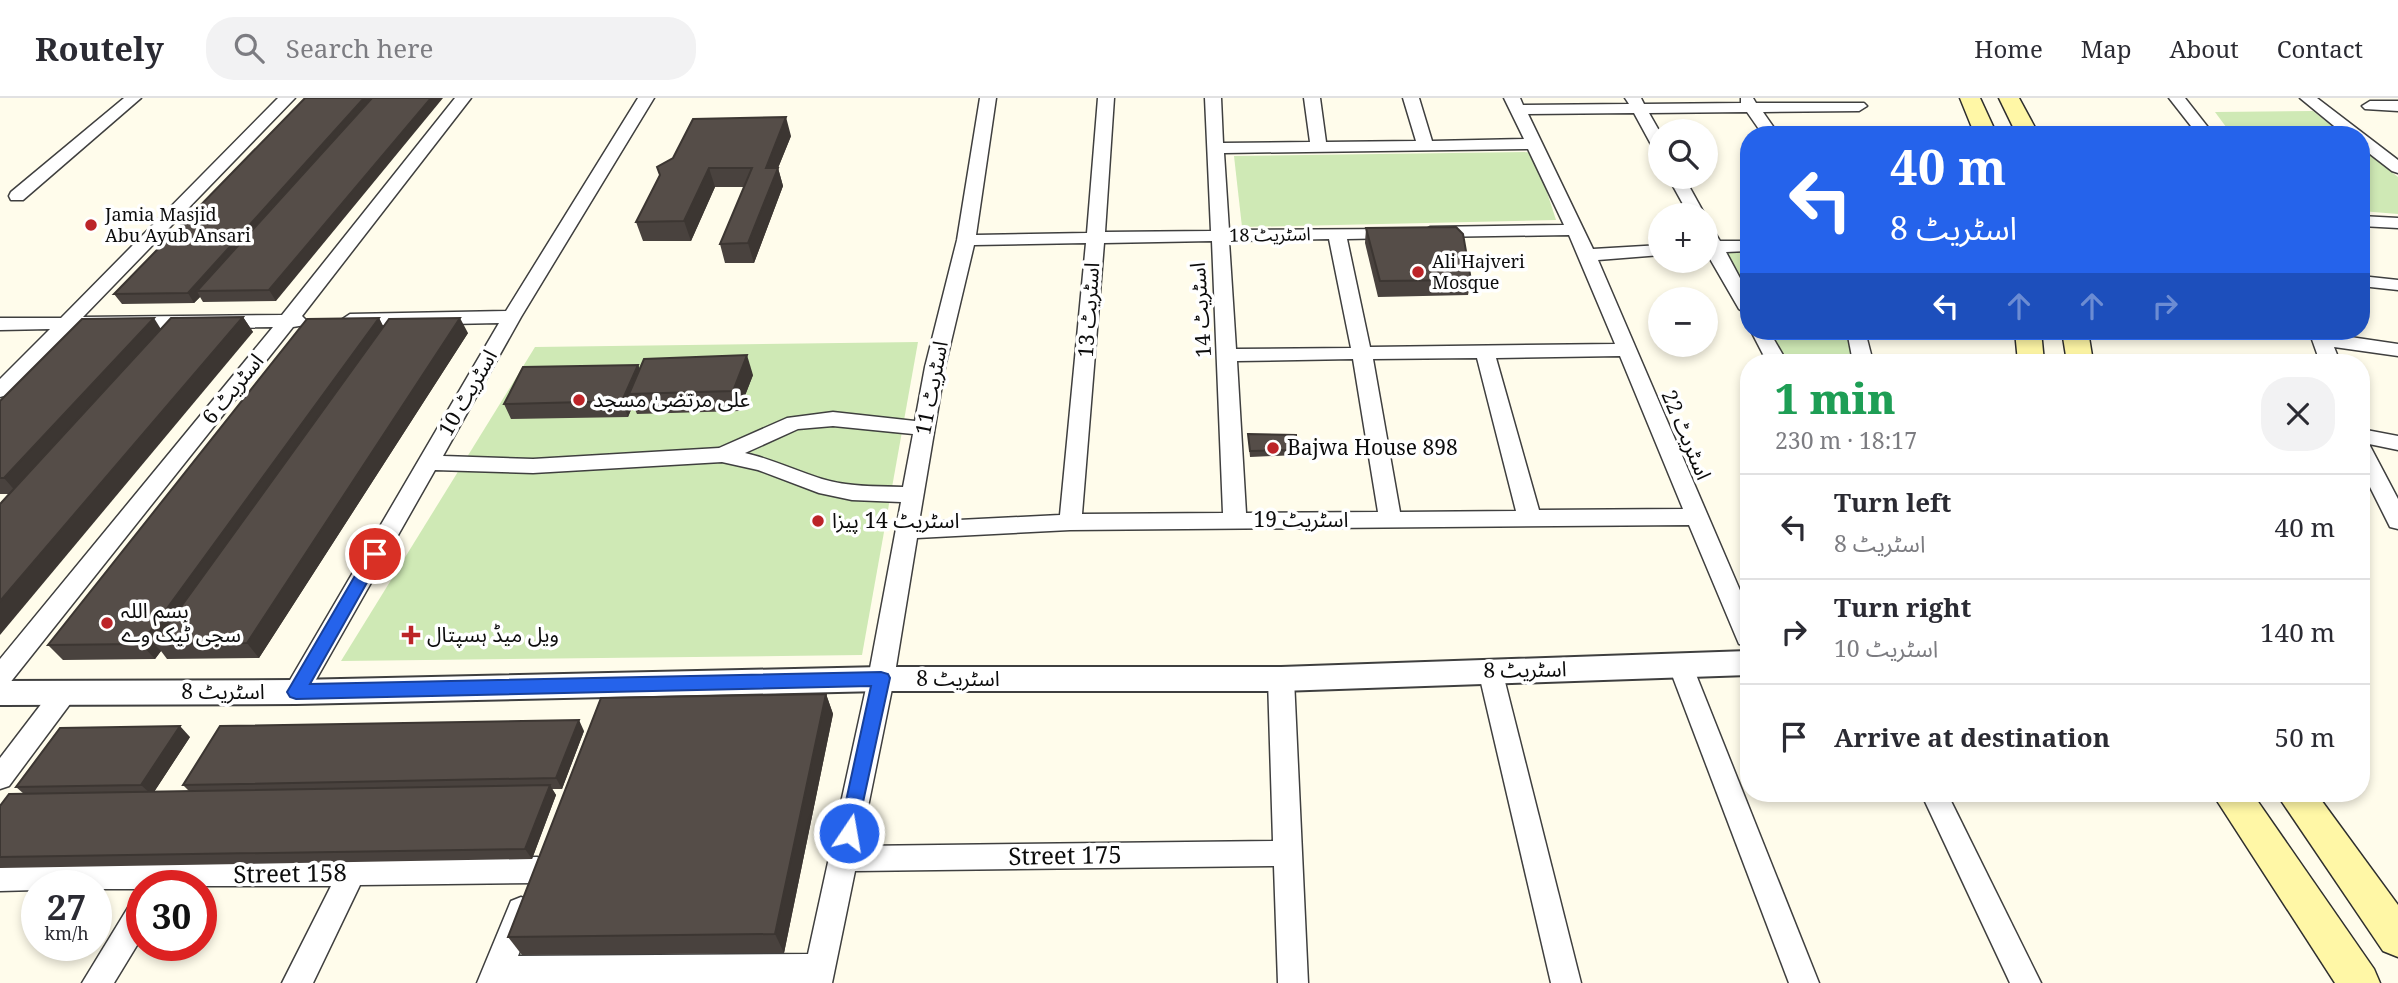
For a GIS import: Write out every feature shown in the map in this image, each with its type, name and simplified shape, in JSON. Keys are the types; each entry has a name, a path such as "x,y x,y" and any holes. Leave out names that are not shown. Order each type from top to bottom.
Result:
{"main road":[{"path":"1970,98 1982,126"},
{"path":"2009,98 2023,126"},
{"path":"2237,802 2359,983"},
{"path":"2301,802 2398,938"}],"street":[{"path":"17,196 133,98"},
{"path":"0,391 286,98"},
{"name":"اسٹریٹ 6","path":"0,677 288,321 463,98"},
{"name":"اسٹریٹ 10","path":"296,692 512,317 646,98"},
{"name":"اسٹریٹ 11","path":"819,975 881,678 935,367 966,240 988,98"},
{"name":"اسٹریٹ 13","path":"1070,522 1086,364 1106,98"},
{"name":"اسٹریٹ 14","path":"1213,98 1235,520"},
{"path":"1312,98 1320,148"},
{"path":"1411,98 1426,147"},
{"path":"2177,98 2199,126"},
{"path":"2308,98 2344,126"},
{"path":"1636,103 1648,125"},
{"path":"1750,103 1765,126"},
{"path":"1515,104 1750,103 1859,106"},
{"name":"اسٹریٹ 22","path":"1515,104 1587,255 1625,351 1740,618"},
{"path":"2370,106 2398,106"},
{"path":"1215,148 1536,144"},
{"path":"2370,146 2398,168"},
{"path":"2370,221 2398,223"},
{"name":"اسٹریٹ 18","path":"966,240 1574,230"},
{"path":"1337,234 1362,354 1391,521"},
{"path":"1718,243 1740,245"},
{"path":"1587,255 1648,251"},
{"path":"1718,257 1740,295"},
{"path":"2370,282 2398,285"},
{"path":"0,324 512,317"},
{"path":"2346,340 2398,350"},
{"path":"1226,355 1625,351"},
{"path":"1485,352 1530,520"},
{"path":"722,455 794,423 833,419 924,429"},
{"path":"2370,438 2398,443"},
{"path":"428,463 533,466 722,455 763,464 819,486 852,493 912,495"},
{"path":"2370,466 2398,522"},
{"name":"اسٹریٹ 19","path":"905,531 1070,522 1697,517"},
{"name":"اسٹریٹ 8","path":"0,694 296,692 603,697 881,678 1281,679 1740,663"},
{"path":"1681,667 1804,983"},
{"path":"1490,670 1566,983"},
{"path":"1281,679 1293,983"},
{"path":"0,778 64,693"},
{"path":"1938,802 2026,983"},
{"name":"Street 175","path":"843,859 1288,853"},
{"path":"542,858 494,977 819,975"},
{"name":"Street 158","path":"217,879 352,873 542,858"},
{"path":"296,983 352,873"},
{"name":"Street 158","path":"0,878 126,880"},
{"path":"97,983 126,936"}],"green space":[{"path":"2313,111 2332,126 2225,126 2215,112"},
{"path":"1534,152 1556,220 1242,227 1234,156"},
{"path":"2370,155 2398,177 2398,214 2370,212"},
{"path":"1740,248 1740,287 1719,249"},
{"path":"1769,340 1855,340 1858,354 1777,354"},
{"path":"918,342 862,655 341,661 535,347"}],"building":[{"path":"305,98 364,98 188,293 114,294"},
{"path":"372,98 431,98 269,290 197,291"},
{"path":"786,117 766,168 778,168 748,243 720,244 752,168 709,168 684,221 636,222 660,175 657,167 673,158 693,119"},
{"name":"Ali Hajveri Mosque","path":"1456,227 1463,234 1471,280 1380,281 1366,228"},
{"path":"243,317 0,601 0,504 171,318"},
{"path":"154,318 4,478 0,478 0,401 82,319"},
{"path":"379,318 141,644 48,645 307,319"},
{"path":"460,318 247,643 154,644 389,319"},
{"path":"747,355 733,391 629,394 644,359"},
{"path":"638,365 622,401 504,404 523,367"},
{"name":"Bajwa House 898","path":"1248,434 1296,435 1297,450 1250,451"},
{"path":"826,694 775,934 508,937 601,698"},
{"path":"579,720 556,778 183,785 220,726"},
{"path":"180,726 141,785 16,787 60,728"},
{"path":"550,785 525,849 0,857 0,806 9,794"}],"place":[{"name":"Jamia Masjid Abu Ayub Ansari","path":"91,225"},
{"name":"Ali Hajveri Mosque","path":"1418,272"},
{"name":"علی مرتضیٰ مسجد","path":"579,400"},
{"name":"Bajwa House 898","path":"1273,448"},
{"name":"اسٹریٹ 14 پیزا","path":"818,521"},
{"name":"بسم اللہ سجی ٹیک وے","path":"107,623"},
{"name":"ویل میڈ ہسپتال","path":"411,635"}],"route":[{"path":"375,554 296,692 881,678 849,833"}]}
